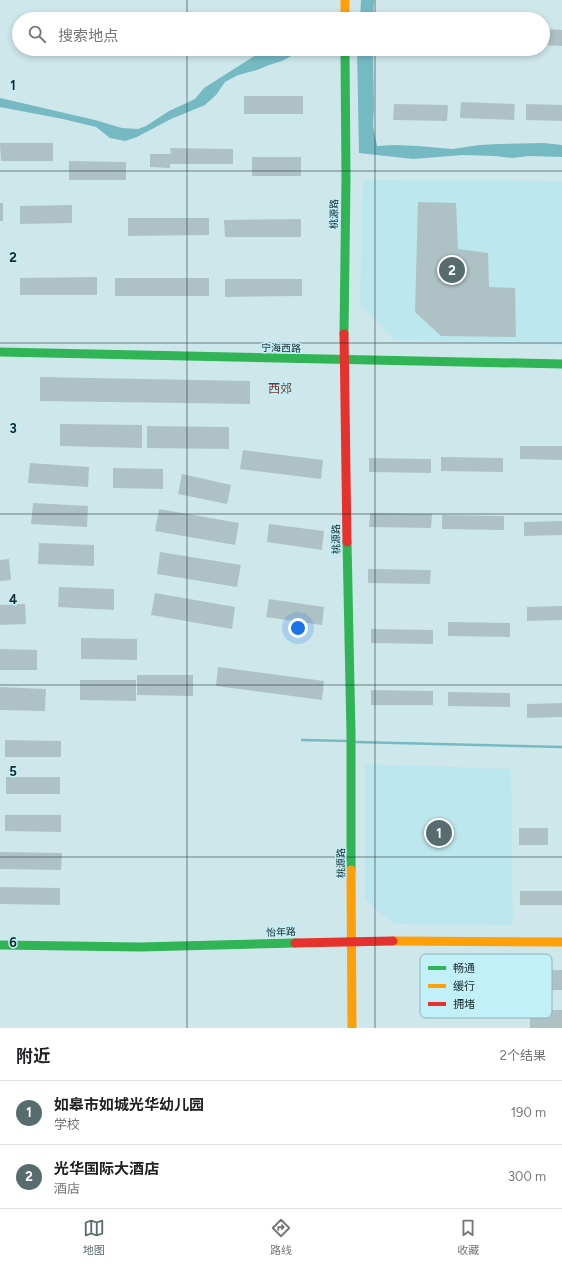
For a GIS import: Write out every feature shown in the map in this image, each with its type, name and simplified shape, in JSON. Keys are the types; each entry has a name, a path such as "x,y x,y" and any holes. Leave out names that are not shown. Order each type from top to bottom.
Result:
{"street":[{"path":"345,0 345,12"},
{"name":"桃源路","path":"345,56 346,178 344,360 351,734 353,941 352,1028"},
{"name":"宁海西路","path":"0,352 562,364"},
{"name":"怡年路","path":"0,945 140,947 353,941 562,942"}],"shaded area":[{"path":"361,0 374,0 373,12 360,12"},
{"path":"254,56 291,56 257,70 238,75 225,82 216,95 205,105 171,119 137,137 125,141 110,138 96,127 0,107 0,98 95,120 122,128 138,129 146,126 169,111 195,99 204,88"},
{"path":"357,56 373,56 373,126 377,146 394,145 452,149 499,144 544,143 562,145 562,157 529,156 512,158 463,155 413,159 359,153"},
{"path":"363,180 562,181 562,345 395,340 360,304"},
{"path":"365,764 511,769 513,925 395,924 379,912 365,898"}],"building":[{"path":"550,29 562,30 562,46 550,45"},
{"path":"244,96 303,96 303,114 244,114"},
{"path":"461,102 515,104 514,120 460,118"},
{"path":"394,104 448,105 447,121 393,120"},
{"path":"526,104 562,105 562,121 526,120"},
{"path":"0,143 53,143 53,161 1,161"},
{"path":"170,148 233,149 233,164 170,164 170,168 150,167 150,154 171,154"},
{"path":"252,157 301,157 301,176 252,176"},
{"path":"69,161 126,162 126,180 69,180"},
{"path":"418,202 456,203 458,249 488,253 489,287 515,288 516,337 441,336 415,312"},
{"path":"0,203 3,203 3,221 0,221"},
{"path":"72,205 72,223 20,224 20,206"},
{"path":"128,218 209,218 209,235 128,236"},
{"path":"301,219 301,237 225,237 224,220"},
{"path":"97,277 97,295 20,295 20,278"},
{"path":"115,278 209,278 209,296 115,296"},
{"path":"225,279 302,279 302,296 225,297"},
{"path":"40,377 250,381 250,404 40,401"},
{"path":"60,424 142,425 142,448 60,446"},
{"path":"147,426 229,427 229,449 147,448"},
{"path":"520,446 562,446 562,460 520,459"},
{"path":"243,450 323,460 321,479 240,469"},
{"path":"441,457 503,458 503,472 441,471"},
{"path":"369,458 431,459 431,473 369,472"},
{"path":"30,463 89,467 88,487 28,483"},
{"path":"113,468 163,469 163,489 113,488"},
{"path":"182,474 231,485 227,504 178,494"},
{"path":"33,503 88,506 87,527 31,524"},
{"path":"159,509 239,523 235,545 155,531"},
{"path":"370,513 432,514 431,528 369,527"},
{"path":"442,515 504,516 504,530 442,529"},
{"path":"562,521 562,535 524,536 524,522"},
{"path":"269,524 324,531 322,550 267,542"},
{"path":"39,543 94,545 94,566 38,564"},
{"path":"160,552 241,565 237,587 157,574"},
{"path":"9,559 11,580 0,581 0,560"},
{"path":"368,569 431,570 430,584 368,583"},
{"path":"59,587 114,589 114,610 58,607"},
{"path":"155,593 235,607 232,629 151,615"},
{"path":"269,599 324,607 322,625 266,617"},
{"path":"25,604 26,624 0,625 0,605"},
{"path":"562,606 562,620 527,621 527,607"},
{"path":"448,622 510,623 510,637 448,636"},
{"path":"371,629 433,630 433,644 371,643"},
{"path":"81,638 137,639 137,660 81,659"},
{"path":"0,649 37,650 37,670 0,670"},
{"path":"218,667 324,681 322,700 216,686"},
{"path":"137,675 193,675 193,696 137,695"},
{"path":"80,680 136,680 136,701 80,700"},
{"path":"0,687 46,689 45,711 0,710"},
{"path":"371,690 433,691 433,705 371,705"},
{"path":"448,692 510,693 510,707 448,706"},
{"path":"562,703 562,717 527,718 527,704"},
{"path":"5,740 61,741 61,757 5,757"},
{"path":"6,777 60,777 60,794 6,794"},
{"path":"5,815 61,815 61,832 5,831"},
{"path":"519,828 548,828 548,845 519,845"},
{"path":"0,852 62,853 61,870 0,869"},
{"path":"0,887 60,888 60,905 0,904"},
{"path":"520,891 562,891 562,905 520,905"},
{"path":"552,970 562,970 562,990 552,990"},
{"path":"552,1010 562,1010 562,1028 530,1028 530,1018 552,1018"}],"waterway":[{"path":"302,740 348,741"},
{"path":"355,742 562,747"}],"traffic: fast":[{"path":"344,334 346,178 345,56"},
{"path":"0,352 562,364"},
{"path":"347,542 351,734 351,870"},
{"path":"0,945 140,947 295,943"}],"traffic: slow":[{"path":"345,0 345,12"},
{"path":"351,870 352,1028"},
{"path":"393,941 562,942"}],"traffic: jam":[{"path":"344,334 347,542"},
{"path":"295,943 393,941"}],"place":[{"name":"光华国际大酒店","path":"452,270"},
{"name":"如皋市如城光华幼儿园","path":"439,833"}],"district":[{"name":"西郊","path":"280,389"}]}
